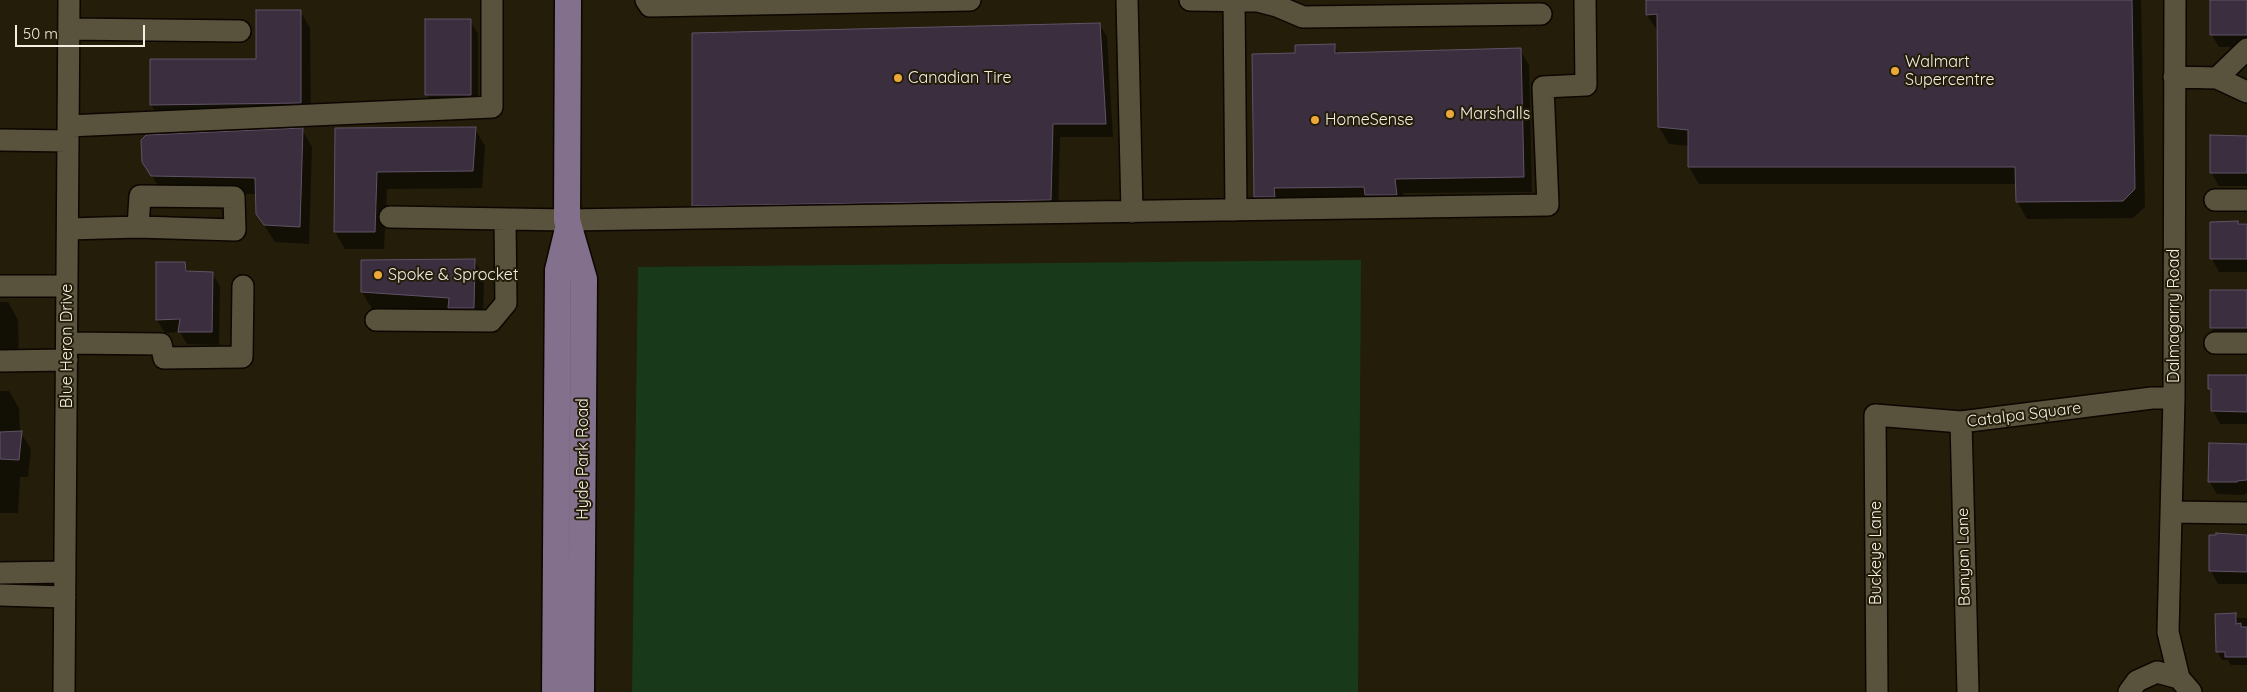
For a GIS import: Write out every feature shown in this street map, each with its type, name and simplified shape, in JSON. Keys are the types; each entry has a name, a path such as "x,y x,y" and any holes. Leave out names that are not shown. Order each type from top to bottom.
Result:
{"main road":[{"name":"Hyde Park Road","path":"556,692 558,270 568,224 568,0"},
{"name":"Hyde Park Road","path":"568,224 584,279 581,692"}],"street":[{"name":"Blue Heron Drive","path":"64,692 69,0"},
{"path":"0,140 68,133 492,107 492,0"},
{"path":"646,0 650,6 970,0"},
{"path":"1127,0 1132,212"},
{"path":"1190,0 1258,1 1277,6 1303,17 1459,8 1541,14"},
{"path":"1234,0 1236,210"},
{"path":"390,217 505,219 568,224 1548,205 1543,87 1586,85 1585,0"},
{"name":"Dalmagarry Road","path":"2175,0 2174,398 2168,632 2185,684"},
{"path":"69,29 240,31"},
{"path":"2217,78 2247,49"},
{"path":"2174,77 2217,78 2247,92"},
{"path":"2215,200 2247,200"},
{"path":"376,320 491,321 506,303 505,219"},
{"path":"68,229 138,227"},
{"path":"0,286 67,286"},
{"path":"0,362 67,351 161,344 164,358 242,357 243,286"},
{"path":"2215,343 2247,343"},
{"name":"Catalpa Square","path":"1875,415 1960,422 2152,398 2174,398"},
{"name":"Buckeye Lane","path":"1875,415 1877,692"},
{"name":"Banyan Lane","path":"1960,422 1968,692"},
{"path":"2172,512 2247,513"},
{"path":"0,573 65,572"},
{"path":"0,595 65,597"},
{"name":"Dalmagarry Road","path":"2129,692 2137,681 2146,675 2168,632"},
{"path":"2146,675 2157,672 2168,673 2185,684 2210,692"}],"green space":[{"path":"1361,260 1358,692 632,692 638,267"}],"building":[{"name":"Walmart Supercentre","path":"1646,0 2132,0 2135,189 2123,201 2016,202 2015,167 1688,167 1688,130 1658,127 1657,14 1646,15"},
{"path":"2210,0 2247,0 2247,35 2210,35"},
{"path":"256,10 301,10 301,103 150,105 150,59 256,59"},
{"path":"425,19 471,19 471,95 425,95"},
{"name":"Canadian Tire","path":"1100,23 1106,124 1053,124 1051,200 692,206 692,33"},
{"path":"1335,44 1335,53 1521,48 1524,177 1395,179 1397,195 1365,195 1364,187 1274,188 1275,197 1254,197 1252,54 1295,53 1295,45"},
{"path":"476,127 473,171 377,172 375,232 334,232 335,128"},
{"path":"303,128 300,227 264,225 256,214 255,178 151,176 142,162 141,140 146,135"},
{"path":"2210,135 2247,136 2247,173 2210,173"},
{"path":"2238,221 2238,224 2247,224 2247,259 2210,259 2210,222"},
{"path":"475,259 474,308 448,308 449,298 361,292 361,260"},
{"path":"156,262 185,262 186,271 213,272 212,332 178,332 180,319 156,320"},
{"path":"2210,290 2247,290 2247,328 2210,328"},
{"path":"2208,375 2247,375 2247,412 2211,411 2211,389 2208,389"},
{"path":"22,431 19,460 0,459 0,432"},
{"path":"2209,443 2247,444 2247,480 2208,482"},
{"path":"2216,533 2247,535 2247,572 2209,571 2209,535 2216,535"},
{"path":"2236,613 2236,624 2241,623 2241,627 2247,627 2247,657 2225,657 2225,652 2216,652 2215,614"}],"place":[{"name":"Walmart Supercentre","path":"1895,71"},
{"name":"Canadian Tire","path":"898,78"},
{"name":"Marshalls","path":"1450,114"},
{"name":"HomeSense","path":"1315,120"},
{"name":"Spoke & Sprocket","path":"378,275"}]}
